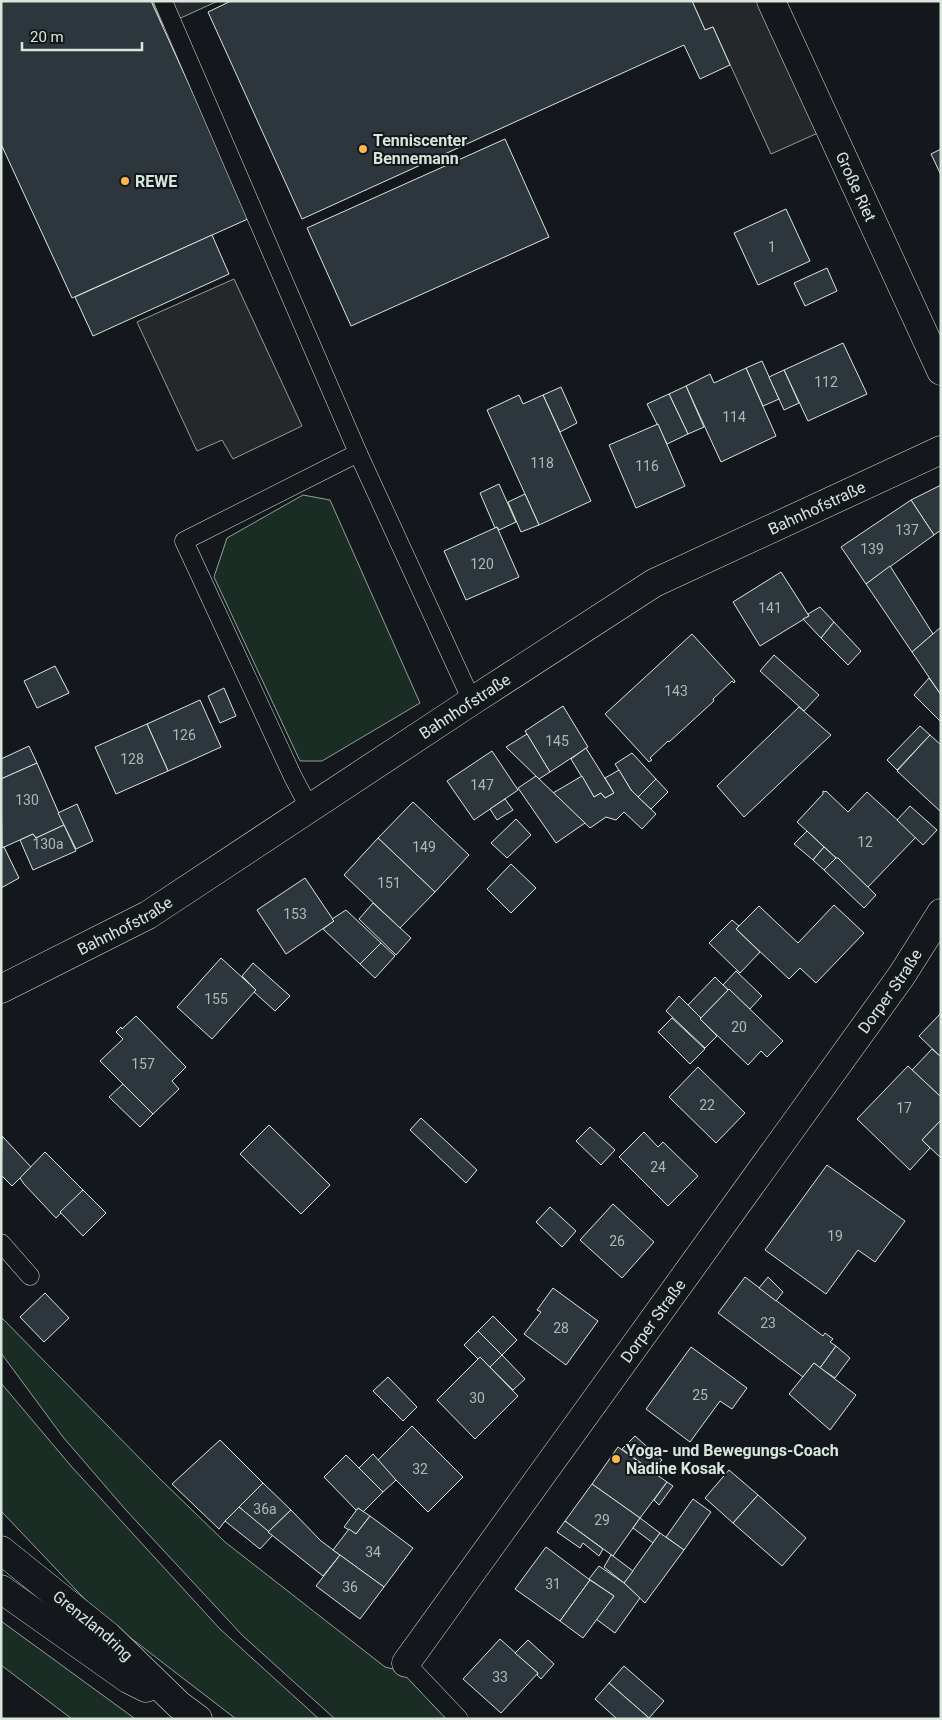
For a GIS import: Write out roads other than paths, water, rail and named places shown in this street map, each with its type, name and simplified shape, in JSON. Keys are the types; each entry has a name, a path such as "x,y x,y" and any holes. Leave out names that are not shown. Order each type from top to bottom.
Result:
{"street":[{"name":"Große Riet","path":"771,1 941,371"},
{"name":"Bahnhofstraße","path":"1,989 148,915 654,583 941,450"},
{"name":"Dorper Straße","path":"406,1663 902,975 941,913"},
{"path":"1,1538 33,1576"},
{"name":"Grenzlandring","path":"1,1550 108,1636 188,1712"},
{"name":"Grenzlandring","path":"1,1589 128,1679 188,1712"}],"lane":[{"path":"163,1 358,453 472,701"},
{"path":"310,809 289,768 184,541 358,453"},
{"path":"1,1243 30,1276"},
{"name":"Dorper Straße","path":"406,1663 459,1719"}],"place":[{"name":"Tenniscenter Bennemann","path":"363,149"},
{"name":"REWE","path":"125,181"},
{"name":"Yoga- und Bewegungs-Coach Nadine Kosak","path":"616,1459"}]}
